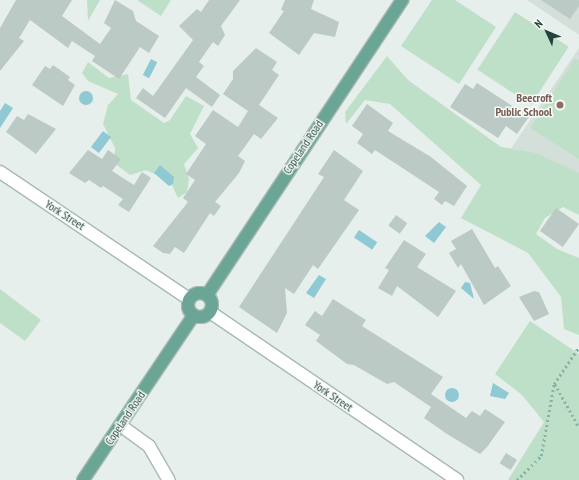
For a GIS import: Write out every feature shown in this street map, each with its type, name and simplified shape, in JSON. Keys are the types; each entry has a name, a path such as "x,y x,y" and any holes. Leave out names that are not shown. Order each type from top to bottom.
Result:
{"main road":[{"name":"Copeland Road","path":"207,295 402,0"},
{"path":"197,293 207,295 212,303 210,312 201,318 193,316 188,308 189,299 197,293"},
{"name":"Copeland Road","path":"83,480 193,316"}],"street":[{"name":"York Street","path":"0,172 189,299"},
{"name":"York Street","path":"210,312 457,480"},
{"path":"120,425 149,446 169,480"}],"path":[{"path":"517,480 541,456 554,384 579,347"},
{"path":"554,384 579,427"}],"shaded area":[{"path":"527,0 579,0 579,35"},
{"name":"Beecroft Public School","path":"579,48 579,184 502,162"}],"green space":[{"path":"87,0 100,0 88,21"},
{"path":"137,0 171,0 161,16"},
{"path":"432,0 455,0 496,27 459,84 401,46"},
{"path":"515,12 569,47 531,105 477,70"},
{"path":"387,56 408,80 501,147 536,153 579,173 579,215 563,207 545,218 536,234 557,249 579,258 579,335 564,329 561,297 528,253 461,218 481,185 390,104 365,100 346,124 345,112"},
{"path":"575,58 579,61 579,159 530,128"},
{"path":"88,62 109,78 128,74 131,100 164,123 170,120 186,96 204,106 190,134 198,148 184,164 189,179 187,192 178,198 170,181 146,170 130,175 114,163 115,148 103,124 108,105 118,94 88,81 82,73"},
{"path":"0,289 41,320 25,341 0,323"},
{"path":"530,321 579,354 579,480 508,480 544,422 522,395 495,374"}],"water":[{"path":"151,59 157,62 149,78 143,75"},
{"path":"86,91 91,93 93,98 91,103 86,105 81,103 79,98 81,93"},
{"path":"5,103 13,108 0,128 0,111"},
{"path":"103,131 111,137 99,153 91,147"},
{"path":"160,165 174,177 173,184 169,186 154,173"},
{"path":"439,222 446,227 434,243 425,236"},
{"path":"359,230 377,242 372,250 354,237"},
{"path":"319,275 326,279 314,298 306,293"},
{"path":"465,282 470,283 474,299 461,288"},
{"path":"493,383 509,393 505,399 490,396"},
{"path":"452,388 457,390 459,395 457,400 452,402 447,400 445,395 447,390"}],"building":[{"path":"16,0 72,0 62,16 100,44 111,28 104,23 115,0 133,11 136,21 159,36 149,53 140,47 119,79 92,61 95,56 72,41 68,48 30,20 19,38 24,41 0,71 0,28"},
{"path":"209,0 240,0 221,26 225,35 218,46 213,42 199,62 204,66 196,77 220,95 212,107 186,88 165,118 136,98 143,88 153,96 193,40 179,26 197,9 201,12"},
{"path":"285,0 314,0 311,9 339,22 335,37 314,33 299,55 269,33 284,11 281,10"},
{"path":"541,0 579,0 579,6 570,19"},
{"path":"256,48 277,62 272,70 279,75 259,105 278,118 261,139 254,134 238,156 245,161 239,173 215,202 221,206 214,216 210,213 184,253 175,247 170,254 163,253 153,246 188,202 183,198 195,180 186,174 206,144 195,136 213,110 238,127 248,111 223,94 233,79 233,71"},
{"path":"53,65 70,77 68,80 75,85 63,106 32,85 45,66 50,69"},
{"path":"477,83 529,117 517,134 506,126 498,138 450,107 465,84 473,89"},
{"path":"367,104 393,123 388,131 431,157 467,186 454,206 445,201 442,205 434,199 439,192 375,150 372,154 357,143 363,134 352,126"},
{"path":"28,114 56,129 36,154 6,132 17,116 24,120"},
{"path":"88,150 102,159 108,150 121,159 112,171 134,185 142,172 151,178 129,212 118,205 123,199 103,186 101,188 89,180 85,183 69,173"},
{"path":"334,150 363,171 344,200 359,210 318,269 313,265 294,294 285,288 287,313 277,333 239,307 324,177 318,174"},
{"path":"556,208 579,224 563,247 540,231"},
{"path":"396,215 407,223 400,234 388,226"},
{"path":"472,229 495,268 498,266 511,286 484,305 461,264 458,268 449,253 456,249 451,241"},
{"path":"404,240 426,254 417,267 456,291 438,317 397,286 392,296 378,288 389,270 385,268"},
{"path":"534,291 539,292 549,314 534,321 519,297"},
{"path":"333,299 366,320 362,326 443,377 431,394 466,418 472,411 480,416 485,409 505,422 487,447 480,454 424,418 431,407 394,382 387,384 354,365 347,364 316,341 320,335 305,325 315,311 322,316"},
{"path":"506,453 517,460 511,470 500,463"}],"place":[{"name":"Beecroft Public School","path":"560,105"}]}
